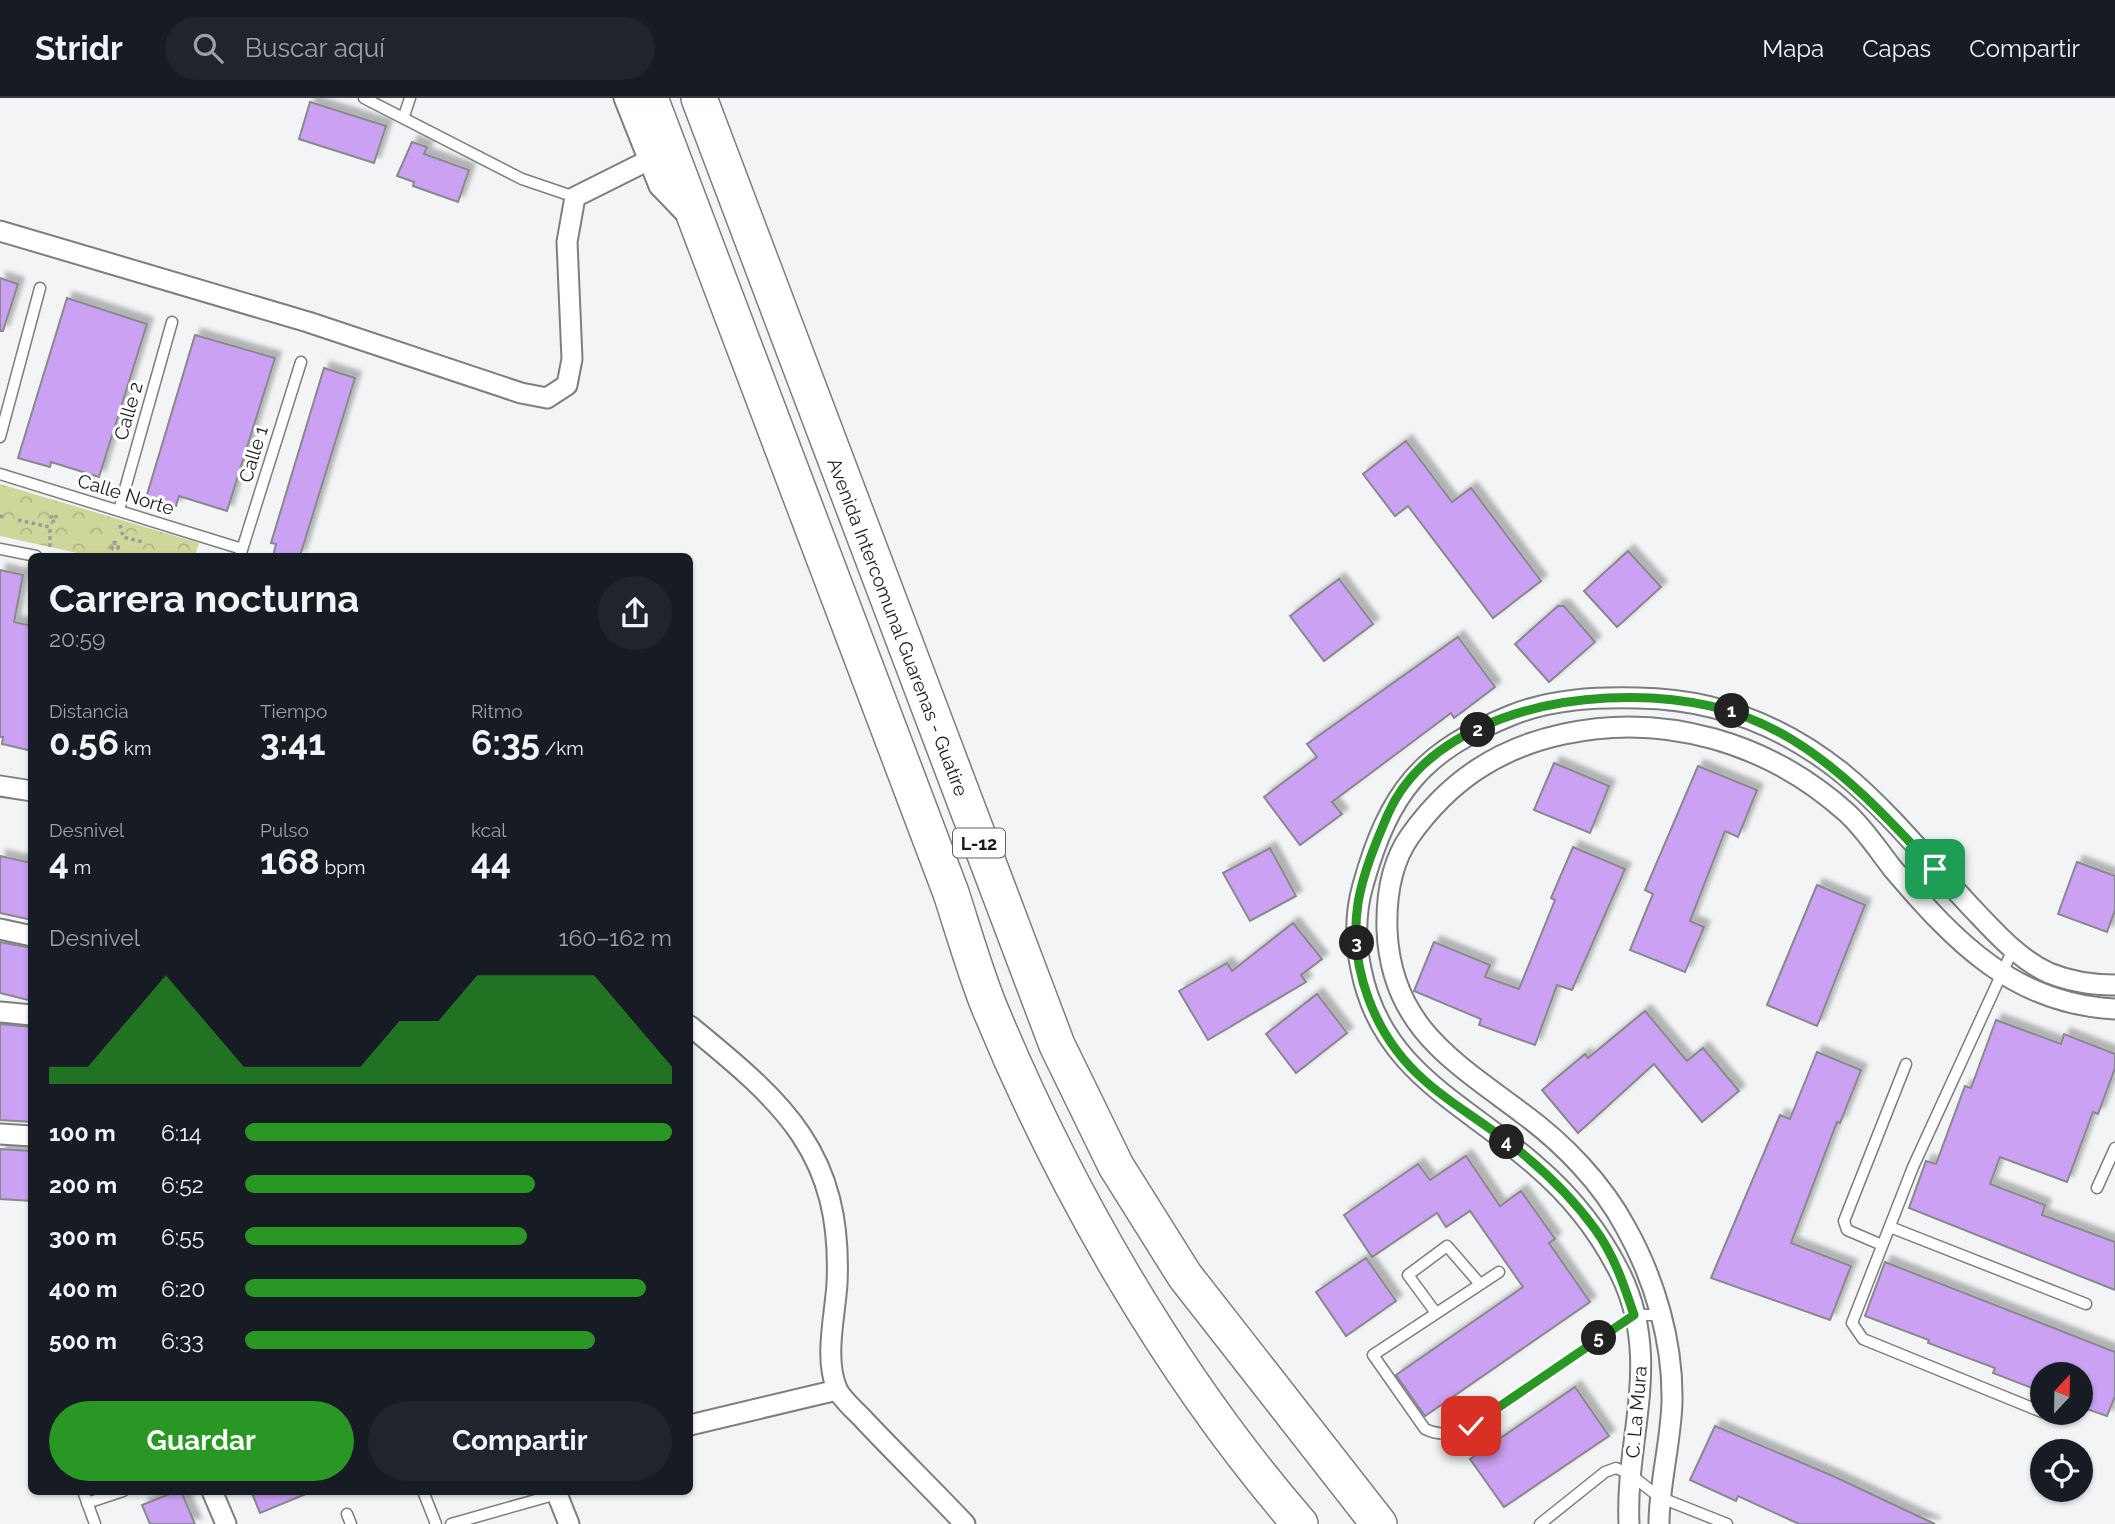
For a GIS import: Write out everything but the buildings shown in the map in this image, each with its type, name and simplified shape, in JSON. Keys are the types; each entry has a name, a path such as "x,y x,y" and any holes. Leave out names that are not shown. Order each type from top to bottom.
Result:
{"highway":[{"name":"L-12","path":"650,98 951,893 988,1003 1039,1115 1109,1252 1199,1392 1300,1524"},
{"name":"Avenida Intercomunal Guarenas - Guatire","path":"699,98 1057,1045 1116,1166 1185,1276 1379,1524"}],"street":[{"name":"L-12","path":"624,98 659,186 700,228"},
{"path":"0,231 308,322 508,389 547,398 566,385 572,359 567,242 575,197 649,160"},
{"name":"C. La Mura","path":"1629,1524 1630,1474 1642,1395 1641,1351 1634,1315 1622,1277 1603,1242 1567,1196 1501,1136 1424,1081 1402,1059 1378,1024 1364,985 1356,947 1358,903 1378,837 1392,806 1419,772 1435,756 1468,734 1527,709 1552,704 1616,698 1662,698 1736,712 1805,746 1844,774 2014,949 2032,964 2088,985 2115,985"},
{"path":"1660,1524 1659,1497 1672,1402 1662,1315 1626,1227 1602,1192 1566,1149 1440,1051 1414,1021 1397,989 1388,951 1386,906 1391,877 1406,842 1448,789 1510,751 1547,738 1592,728 1632,726 1679,731 1729,742 1777,762 1849,814 1934,916 1963,946 2001,975 2052,998 2089,1008 2115,1009"},
{"path":"0,786 28,790"},
{"path":"0,929 28,935"},
{"path":"0,1012 28,1015"},
{"path":"693,1029 793,1119 817,1157 836,1223 837,1268 831,1346 837,1390 965,1524"},
{"path":"0,1134 28,1136"},
{"path":"693,1424 837,1390"},
{"path":"214,1495 226,1524"},
{"path":"557,1495 569,1524"}],"lane":[{"path":"364,98 404,116 522,180 575,197"},
{"path":"404,116 410,98"},
{"path":"0,437 40,288"},
{"name":"Calle 2","path":"118,514 172,322"},
{"name":"Calle 1","path":"241,553 301,362"},
{"name":"Calle Norte","path":"0,474 241,553"},
{"path":"0,549 28,554"},
{"path":"2014,949 1913,1167 1852,1323 1856,1333 1863,1339 2030,1406"},
{"path":"1882,1245 1847,1230 1844,1221 1906,1064"},
{"path":"2097,1188 2115,1148"},
{"path":"1890,1227 2086,1304"},
{"path":"1436,1313 1408,1275 1447,1246 1480,1284"},
{"path":"1499,1272 1373,1355 1425,1429 1443,1434 1471,1426 1634,1315 1662,1315"},
{"path":"1540,1524 1605,1472 1616,1468 1630,1474 1659,1497 1727,1524"},
{"path":"84,1495 95,1524"},
{"path":"87,1503 110,1495"},
{"path":"425,1495 436,1524"},
{"path":"451,1524 553,1495"},
{"path":"347,1514 351,1524"}],"path":[{"path":"118,514 123,537"},
{"path":"18,520 51,524 50,547"},
{"path":"123,537 143,542"},
{"path":"117,543 123,537"}],"green space":[{"path":"0,484 199,543 196,553 77,553 0,536"}],"route":[{"path":"1471,1426 1634,1315 1622,1277 1596,1230 1567,1196 1501,1136 1424,1081 1402,1059 1378,1024 1364,985 1356,947 1358,903 1378,837 1392,806 1411,779 1435,756 1468,734 1527,709 1583,699 1616,698 1662,698 1701,704 1736,712 1805,746 1844,774 1935,869"}]}
